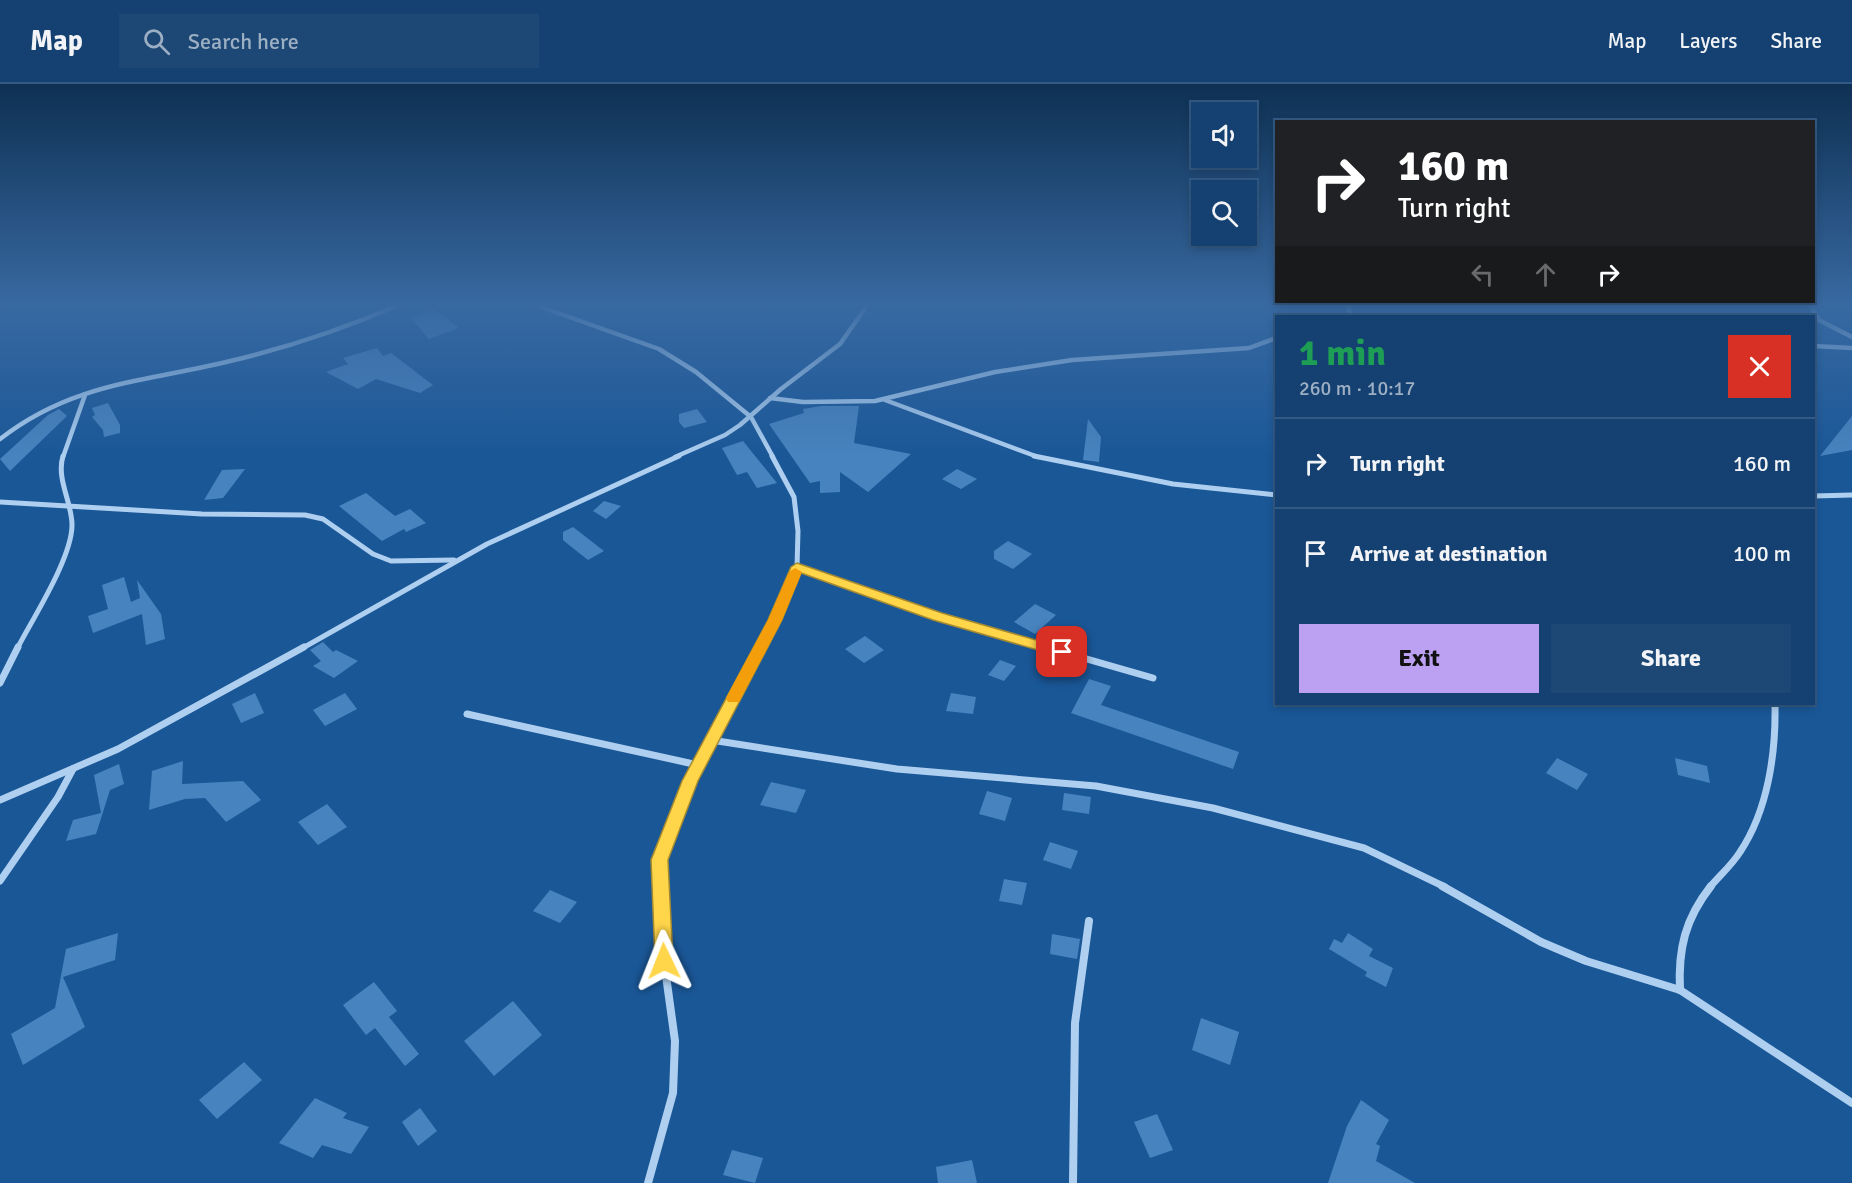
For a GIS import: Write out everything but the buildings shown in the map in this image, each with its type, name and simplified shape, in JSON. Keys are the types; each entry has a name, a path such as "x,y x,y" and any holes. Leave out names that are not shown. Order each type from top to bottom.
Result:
{"street":[{"path":"0,439 26,419 85,395 165,372 230,362 254,354"},
{"path":"648,1183 673,1093 675,1041 664,961 660,860 698,765 775,620 797,567 798,531 794,497 751,417 696,372 668,354"},
{"path":"0,800 74,768 197,708 456,560 534,520 725,435 751,417 770,398 827,354"},
{"path":"770,398 803,402 885,400 981,374 1072,360 1156,354"},
{"path":"0,683 67,552 72,525 70,505 62,475 62,460 85,395"},
{"path":"885,400 1021,453 1051,461 1173,484 1275,495"},
{"path":"1815,496 1852,495"},
{"path":"0,502 202,514 305,515 323,519 373,554 391,561 456,560"},
{"path":"797,567 938,617 1153,678"},
{"path":"1680,990 1678,956 1686,921 1742,849 1757,817 1777,734 1775,705"},
{"path":"467,714 698,765"},
{"path":"711,740 897,769 1096,786 1213,808 1364,848 1430,879 1541,942 1586,961 1680,990 1847,1096 1852,1103"},
{"path":"0,881 58,797 74,768"},
{"path":"1073,1183 1075,1023 1089,921"}],"slow traffic":[{"path":"734,698 775,620 795,572"}],"route":[{"path":"664,961 660,860 690,781 775,620 797,567 938,617 1062,652"}]}
